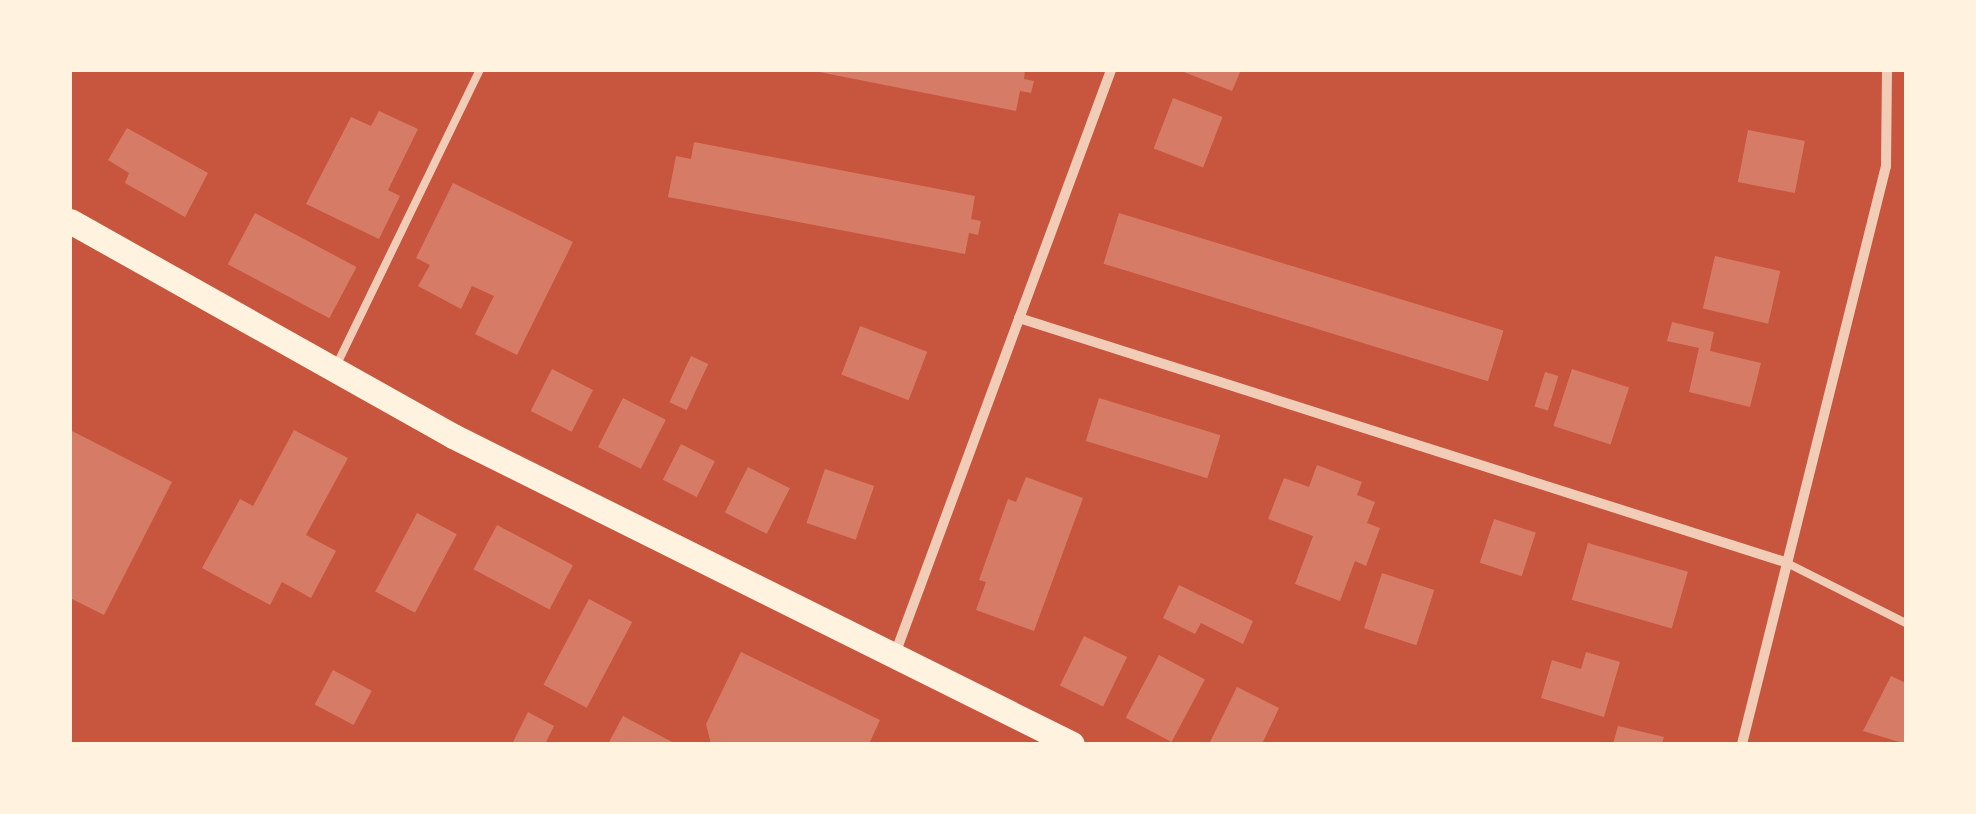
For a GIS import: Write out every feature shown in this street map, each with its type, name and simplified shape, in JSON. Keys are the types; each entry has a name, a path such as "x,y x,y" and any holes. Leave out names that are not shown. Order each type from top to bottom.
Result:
{"main road":[{"path":"70,221 333,372 1072,744"}],"street":[{"path":"895,654 1111,70"},
{"path":"1742,744 1886,166 1887,70"},
{"path":"1019,318 1785,562"}],"lane":[{"path":"333,372 480,70"},
{"path":"1785,562 1906,623"}],"building":[{"path":"1025,70 1024,79 1034,81 1031,93 1020,91 1016,111 819,72"},
{"path":"1179,70 1241,70 1232,91"},
{"path":"1173,98 1222,117 1203,167 1154,148"},
{"path":"379,111 418,129 388,190 400,196 379,239 306,204 351,117 371,126"},
{"path":"127,128 208,173 185,217 125,183 129,173 108,160"},
{"path":"1748,130 1805,141 1795,193 1738,182"},
{"path":"694,142 975,196 971,219 981,221 978,235 969,233 965,254 668,197 676,156 691,159"},
{"path":"453,183 573,242 517,355 475,334 494,296 472,286 461,309 418,286 430,265 416,258"},
{"path":"255,213 357,267 329,318 228,264"},
{"path":"1119,213 1503,331 1488,381 1104,264"},
{"path":"1715,256 1780,271 1768,324 1703,309"},
{"path":"1672,322 1714,332 1710,351 1761,363 1750,407 1689,392 1699,348 1667,341"},
{"path":"860,326 927,352 909,400 841,375"},
{"path":"691,356 708,364 687,410 669,402"},
{"path":"552,369 593,390 572,432 531,411"},
{"path":"1572,369 1629,388 1611,445 1553,426"},
{"path":"1545,372 1558,376 1548,411 1534,406"},
{"path":"623,398 666,420 641,469 598,447"},
{"path":"1099,398 1220,435 1207,478 1086,441"},
{"path":"70,430 172,482 104,615 70,598"},
{"path":"294,430 348,458 306,535 336,551 311,598 282,582 270,605 202,568 240,499 253,506"},
{"path":"681,444 715,461 697,497 663,480"},
{"path":"1317,465 1362,482 1357,495 1375,502 1367,523 1380,528 1366,566 1355,561 1340,601 1295,584 1313,536 1268,519 1284,478 1309,487"},
{"path":"748,467 790,488 767,534 725,512"},
{"path":"825,469 874,486 856,540 806,523"},
{"path":"1026,477 1083,498 1034,631 976,610 986,582 979,580 1008,499 1016,502"},
{"path":"417,513 457,534 415,613 375,592"},
{"path":"1494,519 1536,533 1522,576 1480,563"},
{"path":"497,525 573,565 549,610 474,569"},
{"path":"1588,543 1688,572 1672,628 1572,600"},
{"path":"1382,573 1434,590 1416,645 1364,628"},
{"path":"1179,585 1253,621 1243,644 1201,623 1195,634 1163,618"},
{"path":"589,599 632,622 587,708 543,685"},
{"path":"1084,636 1127,657 1103,706 1060,685"},
{"path":"741,652 880,720 869,744 711,744 706,724"},
{"path":"1586,652 1620,662 1604,717 1541,698 1552,660 1581,669"},
{"path":"1159,655 1205,679 1172,742 1126,718"},
{"path":"333,670 372,691 354,725 315,704"},
{"path":"1891,676 1906,683 1906,744 1863,731"},
{"path":"1237,687 1279,708 1262,744 1209,744"},
{"path":"528,712 554,726 545,744 512,744"},
{"path":"623,716 676,744 608,744"},
{"path":"1618,726 1664,737 1662,744 1613,744"}]}
